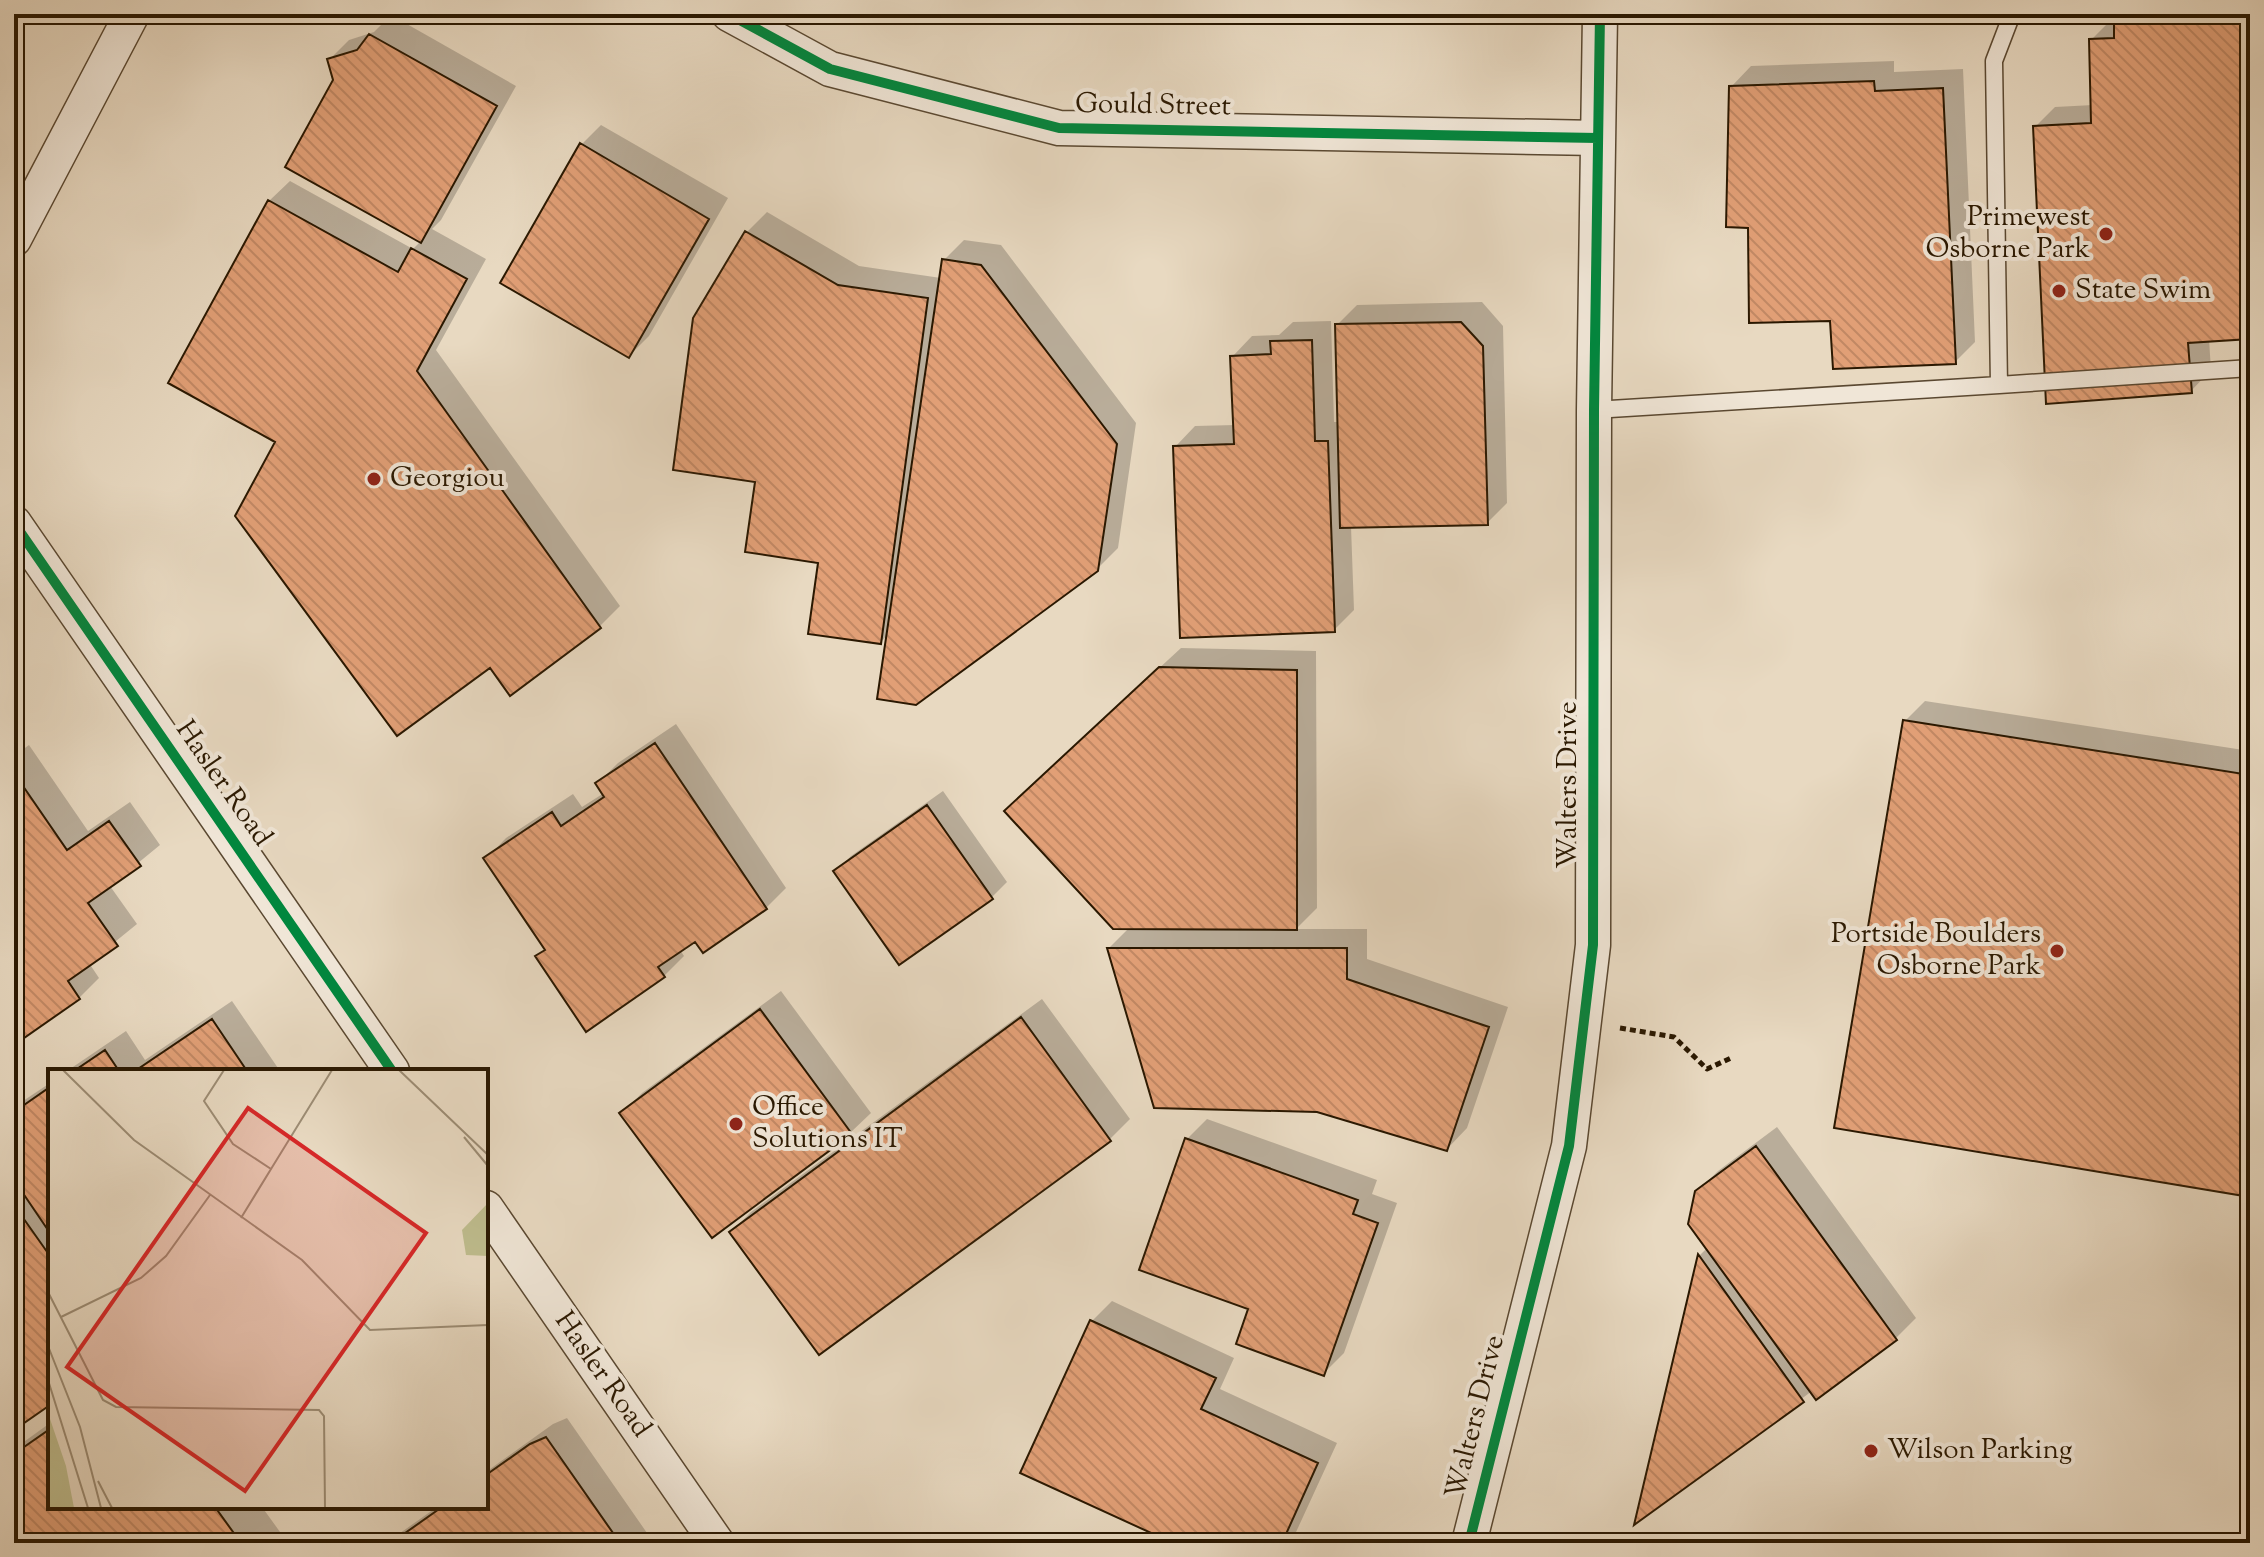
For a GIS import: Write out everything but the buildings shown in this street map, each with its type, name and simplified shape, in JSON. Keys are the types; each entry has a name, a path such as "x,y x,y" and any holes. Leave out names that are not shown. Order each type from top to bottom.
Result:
{"street":[{"path":"14,239 132,14"},
{"name":"Gould Street","path":"729,14 830,69 1059,128 1598,138"},
{"name":"Walters Drive","path":"1469,1543 1569,1146 1593,945 1594,410 1600,14"},
{"name":"Hasler Road","path":"14,523 391,1069"},
{"name":"Hasler Road","path":"488,1211 717,1543"}],"lane":[{"path":"1999,385 1994,61 2012,14"},
{"path":"1594,410 2250,368"}],"path":[{"path":"1584,1022 1674,1037 1707,1069 1731,1058"}],"cycle path":[{"path":"729,14 830,69 1059,128 1598,138"},
{"path":"1469,1543 1569,1146 1593,945 1594,410 1600,14"},
{"path":"14,523 391,1069"}],"place":[{"name":"Primewest Osborne Park","path":"2106,234"},
{"name":"State Swim","path":"2059,291"},
{"name":"Georgiou","path":"374,479"},
{"name":"Portside Boulders Osborne Park","path":"2057,951"},
{"name":"Office Solutions IT","path":"736,1124"},
{"name":"Wilson Parking","path":"1871,1451"}]}
